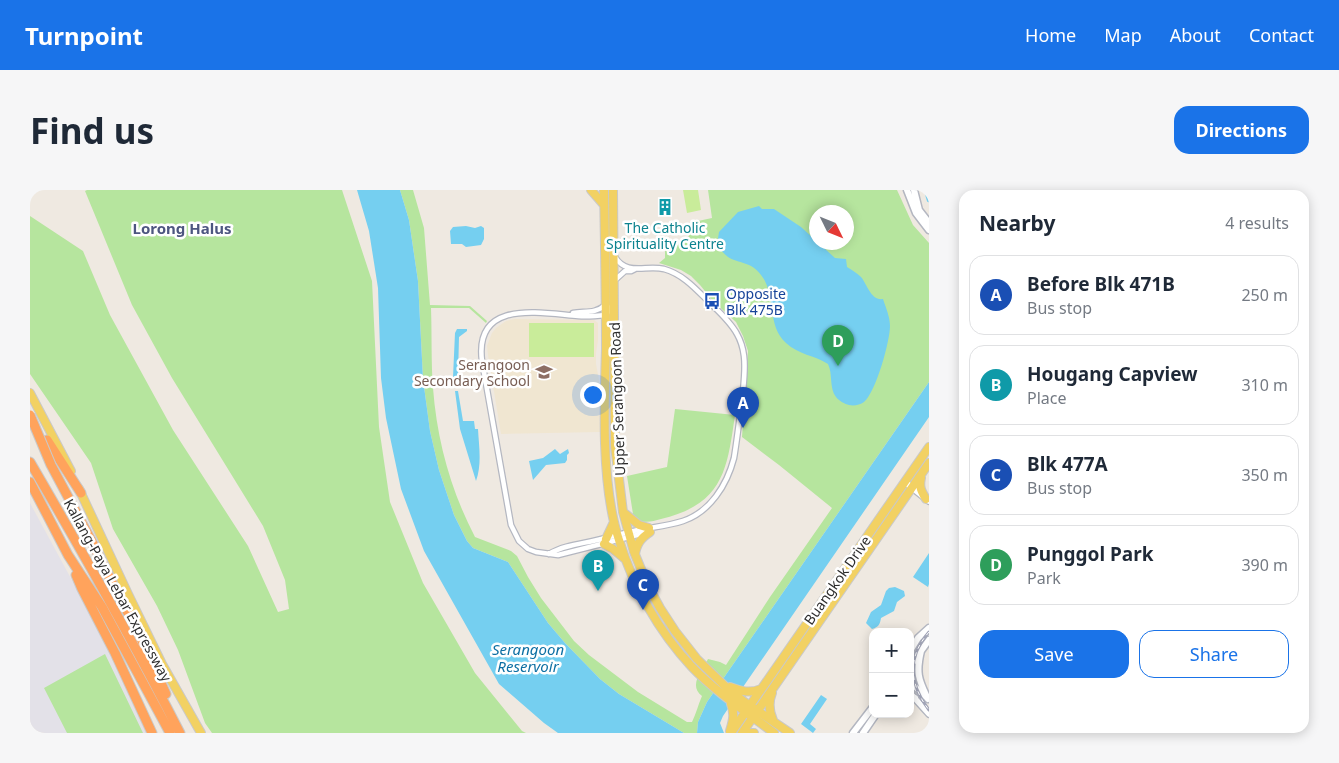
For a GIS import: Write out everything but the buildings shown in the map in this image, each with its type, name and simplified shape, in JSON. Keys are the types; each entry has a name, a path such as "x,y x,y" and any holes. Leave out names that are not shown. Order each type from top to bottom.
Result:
{"highway":[{"path":"30,415 51,465 135,625 181,733"},
{"path":"47,440 81,493"},
{"name":"Kallang-Paya Lebar Expressway","path":"30,462 145,665 181,733"},
{"name":"Kallang-Paya Lebar Expressway","path":"30,482 68,555 102,608 170,733"},
{"path":"68,555 82,589 115,653 152,733"}],"main road":[{"path":"591,190 604,205"},
{"name":"Upper Serangoon Road","path":"604,190 606,305 605,445 610,496 618,538 631,573 647,604 669,638 691,665 730,702 744,707 755,714"},
{"name":"Upper Serangoon Road","path":"613,190 616,446 623,512 635,555 648,586 670,623 698,659 744,707"},
{"path":"613,206 619,190"},
{"path":"907,190 916,213 929,230"},
{"path":"914,190 919,210 929,223"},
{"path":"30,394 71,472 158,655 201,733"},
{"name":"Buangkok Drive","path":"730,733 736,726 744,707 761,689 929,447"},
{"name":"Buangkok Drive","path":"744,733 755,714 929,463"},
{"path":"922,474 919,484 927,500"},
{"path":"623,512 639,525 650,530 639,541 635,555"},
{"path":"615,521 605,541 626,561"},
{"path":"914,644 929,628"},
{"path":"914,660 929,640"},
{"path":"921,650 918,676 928,699"},
{"path":"723,684 748,693 761,689"},
{"path":"773,688 769,712 773,721"},
{"path":"730,702 734,712 734,719 730,733"},
{"path":"853,733 869,712"},
{"path":"755,714 773,721 790,733"},
{"path":"755,714 774,733"},
{"path":"863,733 873,718"},
{"path":"744,733 754,733"}],"street":[{"path":"613,253 622,265 626,267 635,269 664,269 680,276 690,283 733,328 740,341 744,355 744,384 732,465 726,482 712,500 696,514 684,520 605,541 557,549 549,554 536,552 528,549 518,541 510,525 482,361 482,348 486,331 498,318 509,314 521,312 578,316 606,315 614,303"},
{"path":"613,284 622,274 635,269"},
{"path":"569,314 597,312 606,305"},
{"path":"905,482 927,500"},
{"path":"914,686 928,699"},
{"path":"914,697 929,714"}],"shaded area":[{"name":"Serangoon Secondary School","path":"515,319 594,320 598,323 596,364 599,380 600,432 501,434 487,346 496,328 506,321"},
{"path":"30,503 93,619 146,733 30,733"}],"green space":[{"path":"342,190 372,281 379,427 390,502 423,583 475,673 522,731 526,733 212,733 205,723 178,650 157,606 113,529 91,463 30,374 30,216 83,251 110,315 173,430 248,546 278,612 289,609 285,580 263,526 172,378 132,305 85,191"},
{"path":"400,190 413,190 424,228 430,305 470,306 487,321 486,323 469,308 431,308 432,378 438,427 452,484 475,537 511,551 517,556 541,598 574,641 589,655 638,692 687,722 692,722 702,696 698,692 696,683 708,659 726,665 770,597 832,508 742,437 748,351 743,336 736,322 713,301 691,276 681,270 659,263 665,258 665,248 684,243 698,221 712,218 708,190 897,190 913,225 929,243 929,382 707,702 698,722 697,733 684,733 619,694 600,679 548,623 508,562 473,548 467,541 454,515 439,470 430,431 423,379 418,281 409,220"},
{"path":"683,190 698,190 701,210 687,213"},
{"path":"529,323 594,323 594,357 529,357"},
{"path":"675,409 735,415 729,453 718,482 710,494 698,504 682,513 649,522 642,521 633,514 627,476 667,467"},
{"path":"105,654 143,733 67,733 44,688"}],"water":[{"name":"Serangoon Reservoir","path":"357,190 400,190 409,220 418,281 423,379 430,431 439,470 454,515 467,541 473,548 508,562 548,623 600,679 619,694 684,733 558,733 499,684 424,551 401,489 386,418 381,378 378,288 369,231"},
{"path":"759,206 762,209 774,209 809,234 809,250 826,250 835,258 846,259 847,267 861,277 872,295 883,299 890,323 888,343 878,378 864,402 851,405 836,397 832,389 828,364 796,350 780,336 776,328 769,292 761,275 753,267 728,257 717,245 719,232 738,212"},
{"path":"466,226 475,228 481,226 484,228 484,239 481,245 466,247 462,244 451,244 450,231 453,227"},
{"path":"457,329 467,329 467,331 459,337 458,376 453,377 455,333"},
{"path":"929,382 929,417 723,716 720,723 724,733 697,733 698,722 707,702"},
{"path":"455,391 458,391 463,421 474,421 475,429 478,429 480,462 476,481 460,429"},
{"path":"555,449 560,454 568,449 569,453 565,463 546,465 533,480 529,461 543,458"},
{"path":"929,553 929,584 928,587 913,577"},
{"path":"895,587 904,591 905,596 897,602 894,611 881,618 879,625 871,628 866,623 871,612 881,605 889,588"},
{"path":"821,695 827,699 810,724 816,729 813,733 801,724"}],"waterway":[{"path":"926,190 929,200"}],"railway":[{"path":"929,632 917,651 913,671 917,690 929,710"}],"place":[{"name":"The Catholic Spirituality Centre","path":"665,207"},
{"name":"Opposite Blk 475B","path":"712,301"},
{"name":"Punggol Park","path":"838,366"},
{"name":"Serangoon Secondary School","path":"544,372"},
{"name":"Before Blk 471B","path":"743,428"},
{"name":"Hougang Capview","path":"598,591"},
{"name":"Blk 477A","path":"643,610"}],"district":[{"name":"Lorong Halus","path":"182,228"}]}
